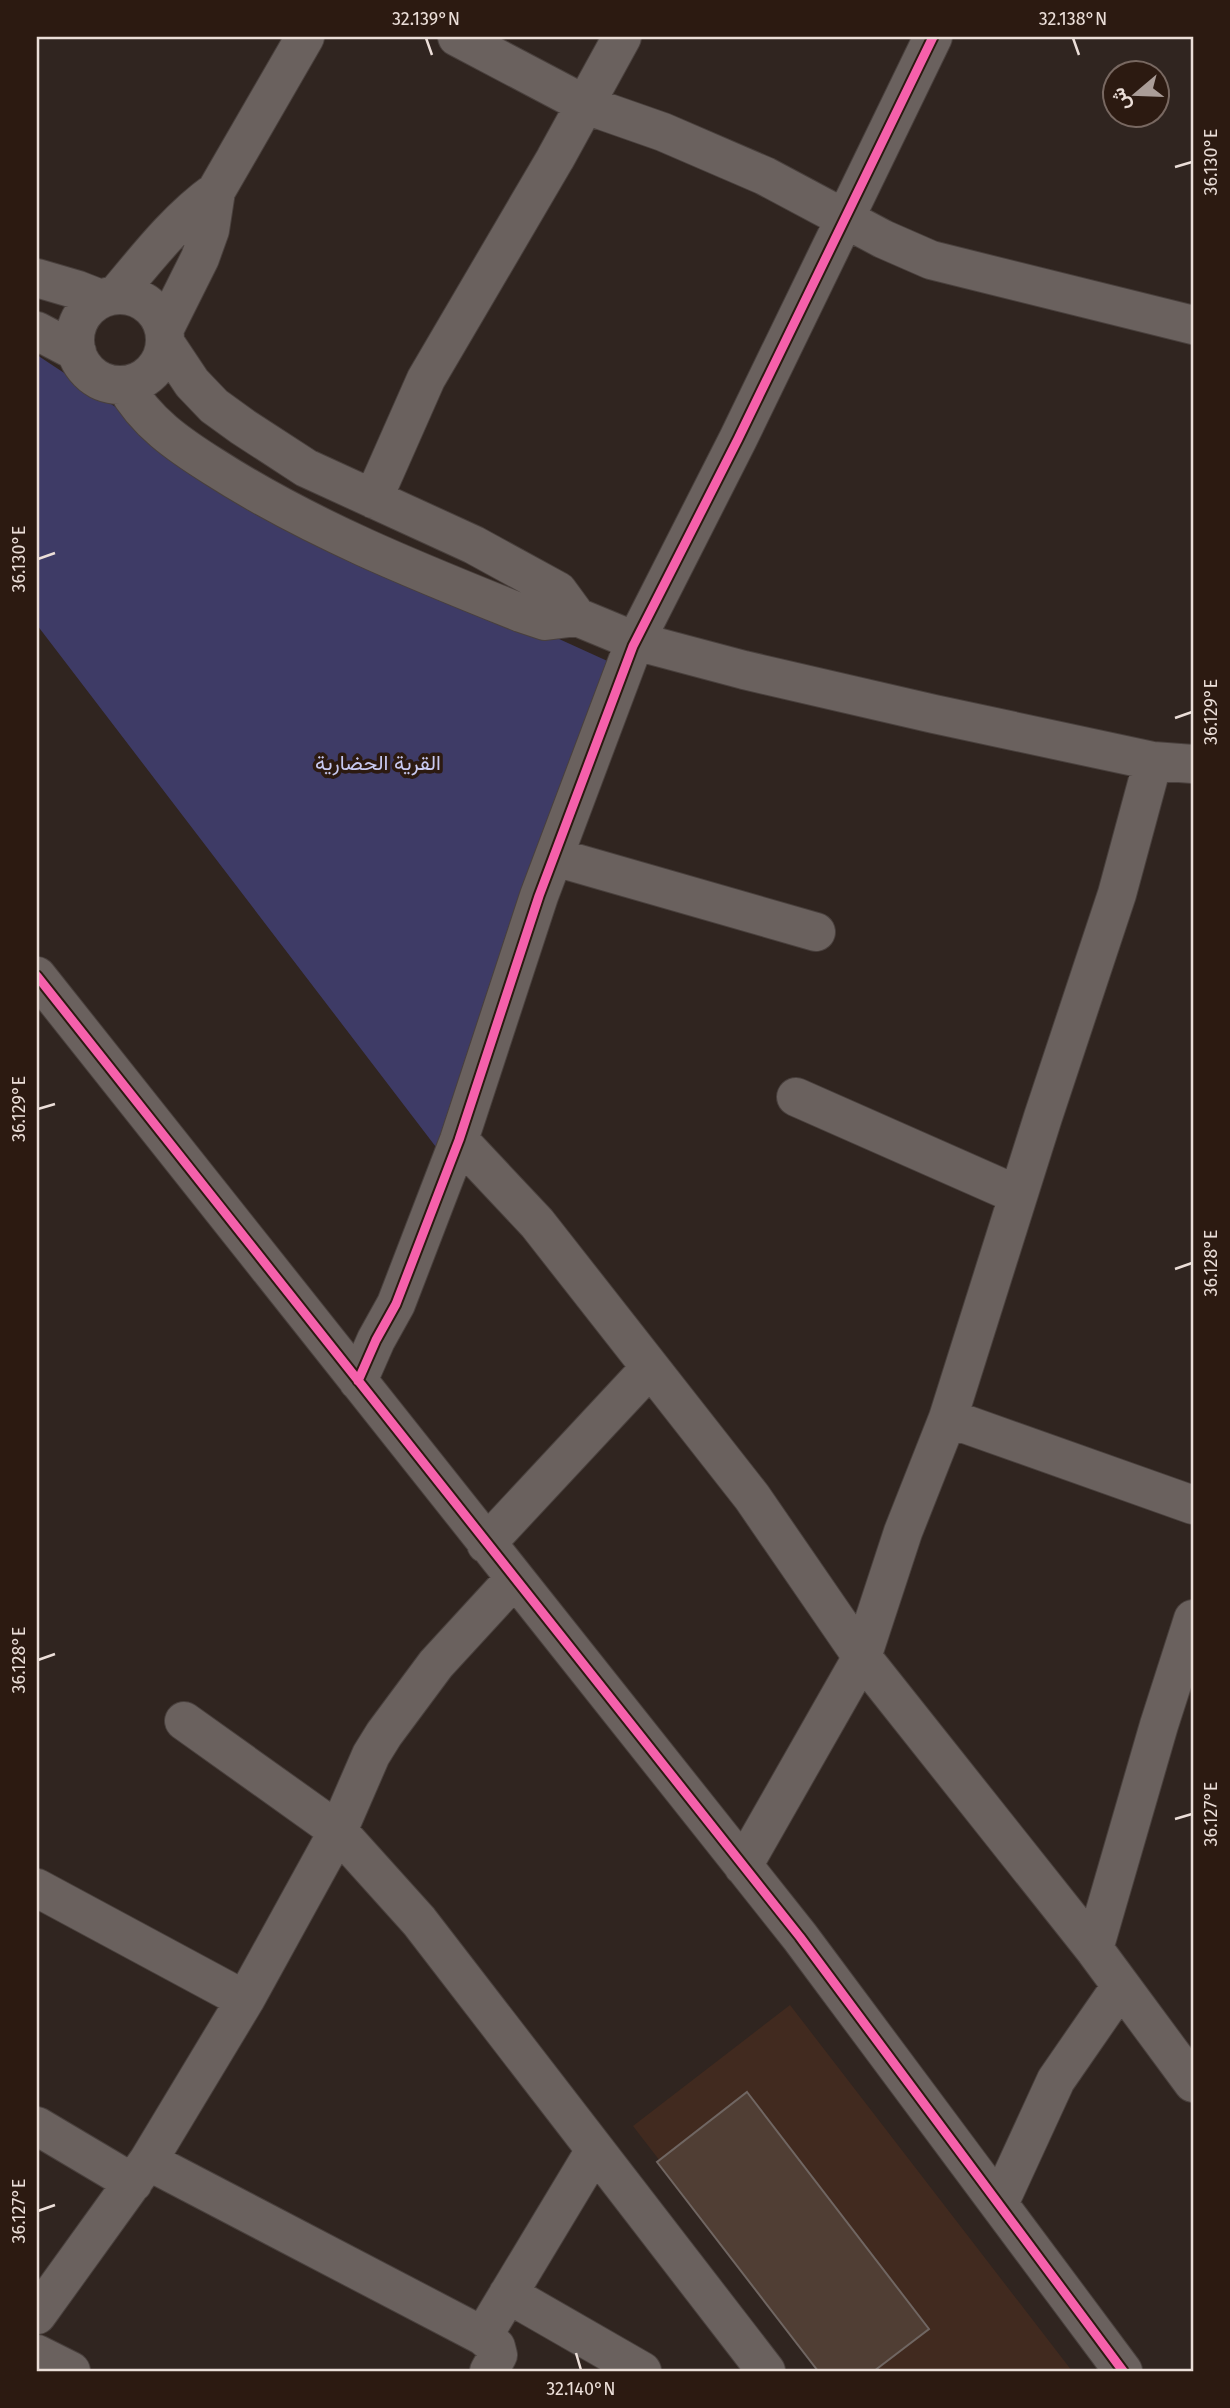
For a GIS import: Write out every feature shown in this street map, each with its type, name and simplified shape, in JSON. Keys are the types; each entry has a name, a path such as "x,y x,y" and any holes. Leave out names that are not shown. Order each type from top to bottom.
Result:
{"street":[{"path":"216,191 198,204 108,297 88,308 79,321 75,336 76,352 83,366 95,377 109,384 125,385 140,381 153,372 162,359 165,336 211,230 216,191 306,37"},
{"path":"457,37 586,105 663,132 765,176 844,220 931,260 1193,325"},
{"path":"373,499 426,379 586,105 622,37"},
{"path":"358,1381 396,1304 458,1140 539,896 635,641 738,439 933,37"},
{"path":"37,278 108,297 132,296 146,303 158,314 165,336 192,383 214,407 306,468 474,545 558,591 577,617"},
{"path":"37,331 76,352"},
{"path":"125,385 134,402 148,418 182,446 281,507 418,570 522,613 545,621 577,617 635,641 744,670 1153,761 1193,764"},
{"path":"743,1866 862,1657 903,1532 948,1418 1117,894 1153,761"},
{"path":"555,857 816,932"},
{"path":"38,980 800,1937 1123,2371"},
{"path":"796,1097 1018,1195"},
{"path":"458,1140 537,1223 752,1497 862,1657 1094,1949 1193,2082"},
{"path":"486,1544 650,1368"},
{"path":"948,1418 1193,1506"},
{"path":"37,2315 141,2172 245,2000 338,1831 371,1755 384,1734 436,1664 514,1579"},
{"path":"1094,1949 1159,1725 1193,1619"},
{"path":"184,1721 338,1831 419,1921 766,2371"},
{"path":"37,1888 245,2000"},
{"path":"999,2204 1056,2080 1121,1986"},
{"path":"37,2126 141,2172 486,2354 508,2294 595,2150"},
{"path":"508,2294 642,2371"},
{"path":"37,2354 71,2371"}],"shaded area":[{"path":"790,2005 1072,2371 822,2371 633,2126"}],"green space":[{"name":"القرية الحضارية","path":"37,355 259,502 614,664 439,1151 37,625"}],"building":[{"path":"747,2092 929,2329 874,2371 818,2371 657,2162"}],"cycle path":[{"path":"358,1381 396,1304 459,1140 539,896 633,646 738,439 933,37"},
{"path":"37,976 800,1937 1123,2371"}]}
